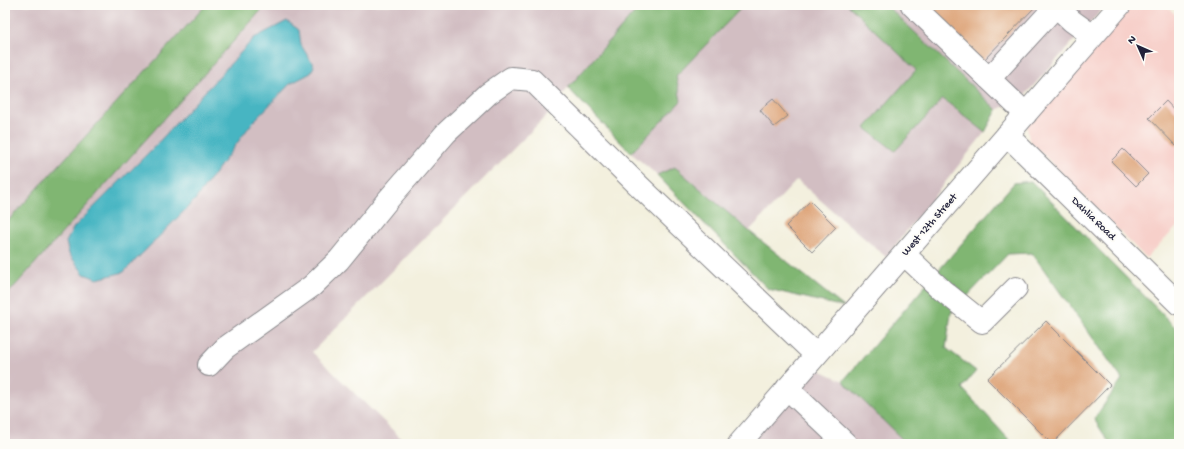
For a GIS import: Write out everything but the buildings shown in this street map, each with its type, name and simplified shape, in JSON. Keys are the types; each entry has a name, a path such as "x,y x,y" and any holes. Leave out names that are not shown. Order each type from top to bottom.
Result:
{"street":[{"path":"912,5 1026,114"},
{"name":"West 12th Street","path":"739,444 1120,5"},
{"path":"989,79 1055,6 1072,21 1093,36"},
{"path":"209,365 225,348 312,286 339,260 387,201 446,134 488,94 511,78 532,80 635,182 816,355"},
{"name":"Dahlia Road","path":"1007,135 1179,304"},
{"path":"904,254 942,290 982,322 1016,288"},
{"path":"787,388 846,444"}],"shaded area":[{"path":"5,5 206,5 5,224"},
{"path":"266,5 641,5 568,88 549,113 312,352 407,444 5,444 5,297","holes":["299,30 301,45 314,66 311,73 290,84 252,123 195,200 74,227 155,146"]},
{"path":"744,5 848,5 916,70 865,128 895,151 943,99 985,132 886,257 797,180 749,231 676,168 657,175 631,153 681,101 676,76"},
{"path":"886,5 1106,5 1025,95 997,110"},
{"path":"1132,5 1164,5 1179,17 1179,225 1146,258 1029,140 1027,125"},
{"path":"815,368 843,381 907,444 749,444"}],"green space":[{"path":"206,5 266,5 5,297 5,224"},
{"path":"641,5 744,5 676,76 681,101 631,153 568,88"},
{"path":"848,5 886,5 997,110 985,132 943,99 895,151 865,128 916,70"},
{"path":"675,167 749,231 844,307 768,289 657,175"},
{"path":"1031,181 1179,331 1179,444 1110,444 1094,419 1122,379 1032,253 1008,254 951,313 946,348 976,371 962,388 1013,444 907,444 843,381 1014,183"}],"water":[{"path":"287,21 299,30 301,45 314,66 311,73 290,84 252,123 195,200 124,272 97,279 84,274 69,254 66,242 74,227 155,146 254,38"}]}
